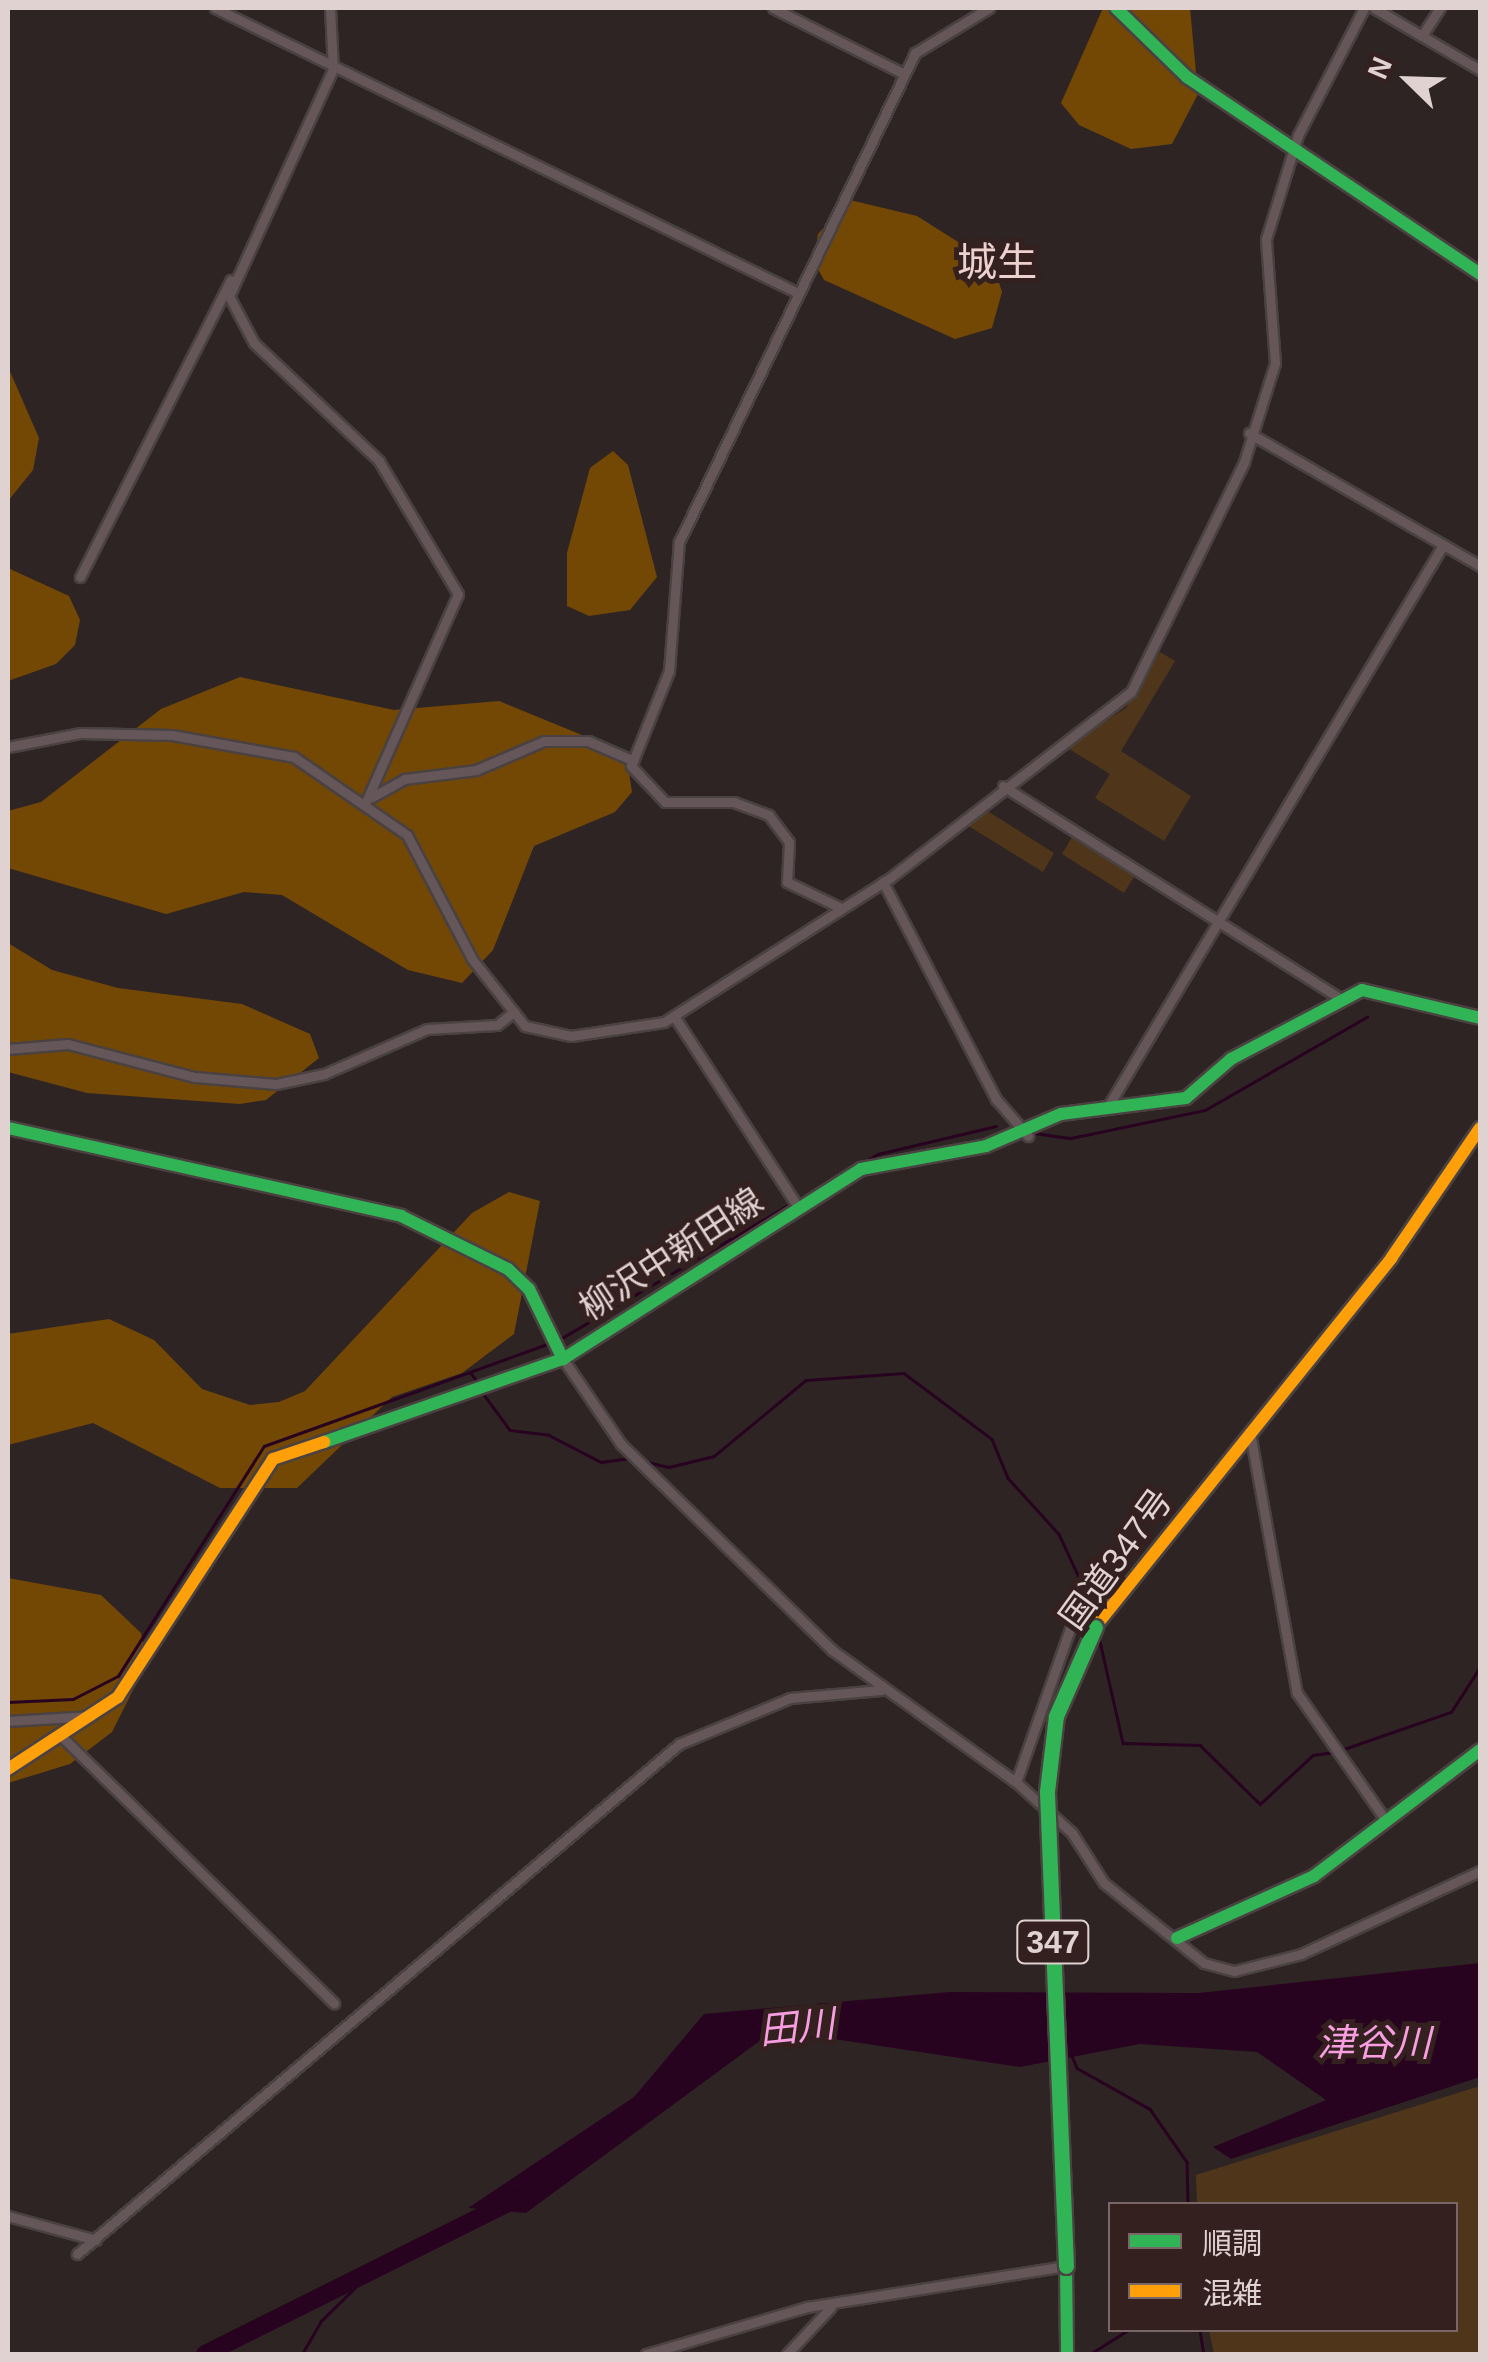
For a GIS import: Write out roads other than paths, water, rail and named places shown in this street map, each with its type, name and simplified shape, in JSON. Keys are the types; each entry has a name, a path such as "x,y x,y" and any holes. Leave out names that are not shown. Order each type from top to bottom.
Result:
{"main road":[{"path":"1116,8 1187,77 1292,152 1480,274"},
{"name":"柳沢中新田線","path":"8,1769 57,1732 91,1716 138,1670 178,1593 273,1459 494,1384 560,1354 862,1169 986,1146 1107,1108 1186,1098 1231,1059 1343,1000 1388,989 1480,1018"},
{"path":"8,1128 401,1216 508,1269 560,1354"},
{"name":"国道347号","path":"1067,2354 1047,1791 1056,1716 1094,1628 1392,1256 1480,1128"},
{"path":"1177,1938 1314,1876 1480,1750"}],"street":[{"path":"215,8 798,293"},
{"path":"80,577 333,69 330,8"},
{"path":"774,8 904,74"},
{"path":"839,907 788,882 790,842 769,815 734,802 665,802 636,777 632,760 669,671 678,542 904,74 924,40 989,8"},
{"path":"8,747 80,733 234,740 294,757 366,802 420,852 472,958 512,1014 540,1032 570,1036 627,1033 674,1016 883,882 1003,786 1131,692 1250,433 1275,363 1262,256 1292,152 1364,8"},
{"path":"1374,8 1480,70"},
{"path":"1423,34 1440,8"},
{"path":"232,278 240,326 370,450 458,594 366,802"},
{"path":"1250,433 1480,566"},
{"path":"1107,1108 1443,545"},
{"path":"366,802 404,779 476,770 544,741 588,741 632,760"},
{"path":"1003,786 1220,916 1343,1000"},
{"path":"883,882 996,1099 1024,1131"},
{"path":"8,1049 68,1044 195,1077 276,1084 324,1074 427,1029 497,1026 512,1014"},
{"path":"674,1016 798,1206"},
{"path":"560,1354 620,1444 645,1470 884,1690 1016,1782 1072,1833 1104,1883 1214,1967 1251,1969 1480,1871"},
{"path":"1250,1432 1290,1664 1325,1740 1387,1822"},
{"path":"1016,1782 1054,1658 1082,1606 1099,1599 1117,1599"},
{"path":"77,2254 678,1744 790,1698 884,1690"},
{"path":"8,1721 91,1716"},
{"path":"57,1732 334,2004"},
{"path":"8,2216 96,2240"},
{"path":"646,2354 833,2305 1066,2266"},
{"path":"788,2354 833,2305"}],"water":[{"name":"津谷川","path":"1480,1963 1480,2077 1231,2159 1213,2147 1326,2100 1257,2052 1140,2044 1020,2067 827,2038 761,2040 526,2213 468,2208 634,2097 704,2014 949,1992 1198,1993"}],"waterway":[{"path":"1034,1133 1071,1138 1205,1110 1367,1017"},
{"path":"797,1200 878,1154 996,1126"},
{"path":"560,1339 790,1204"},
{"path":"8,1702 73,1699 118,1676 264,1446 548,1344"},
{"path":"471,1373 479,1384"},
{"path":"643,1461 669,1467 714,1456 806,1380 904,1373 992,1439 1008,1478 1059,1534 1092,1605"},
{"path":"482,1392 510,1430 549,1435 601,1462 630,1458"},
{"path":"1099,1637 1123,1743 1200,1745 1260,1804 1313,1755 1334,1752"},
{"path":"1341,1750 1451,1712 1480,1667"},
{"path":"1072,2056 1077,2068 1150,2109 1187,2162 1188,2202"},
{"name":"田川","path":"205,2354 516,2199"},
{"path":"302,2354 321,2321 371,2272"},
{"path":"1090,2354 1125,2332"},
{"path":"1200,2332 1204,2354"}],"district":[{"name":"城生","path":"997,262"}]}
